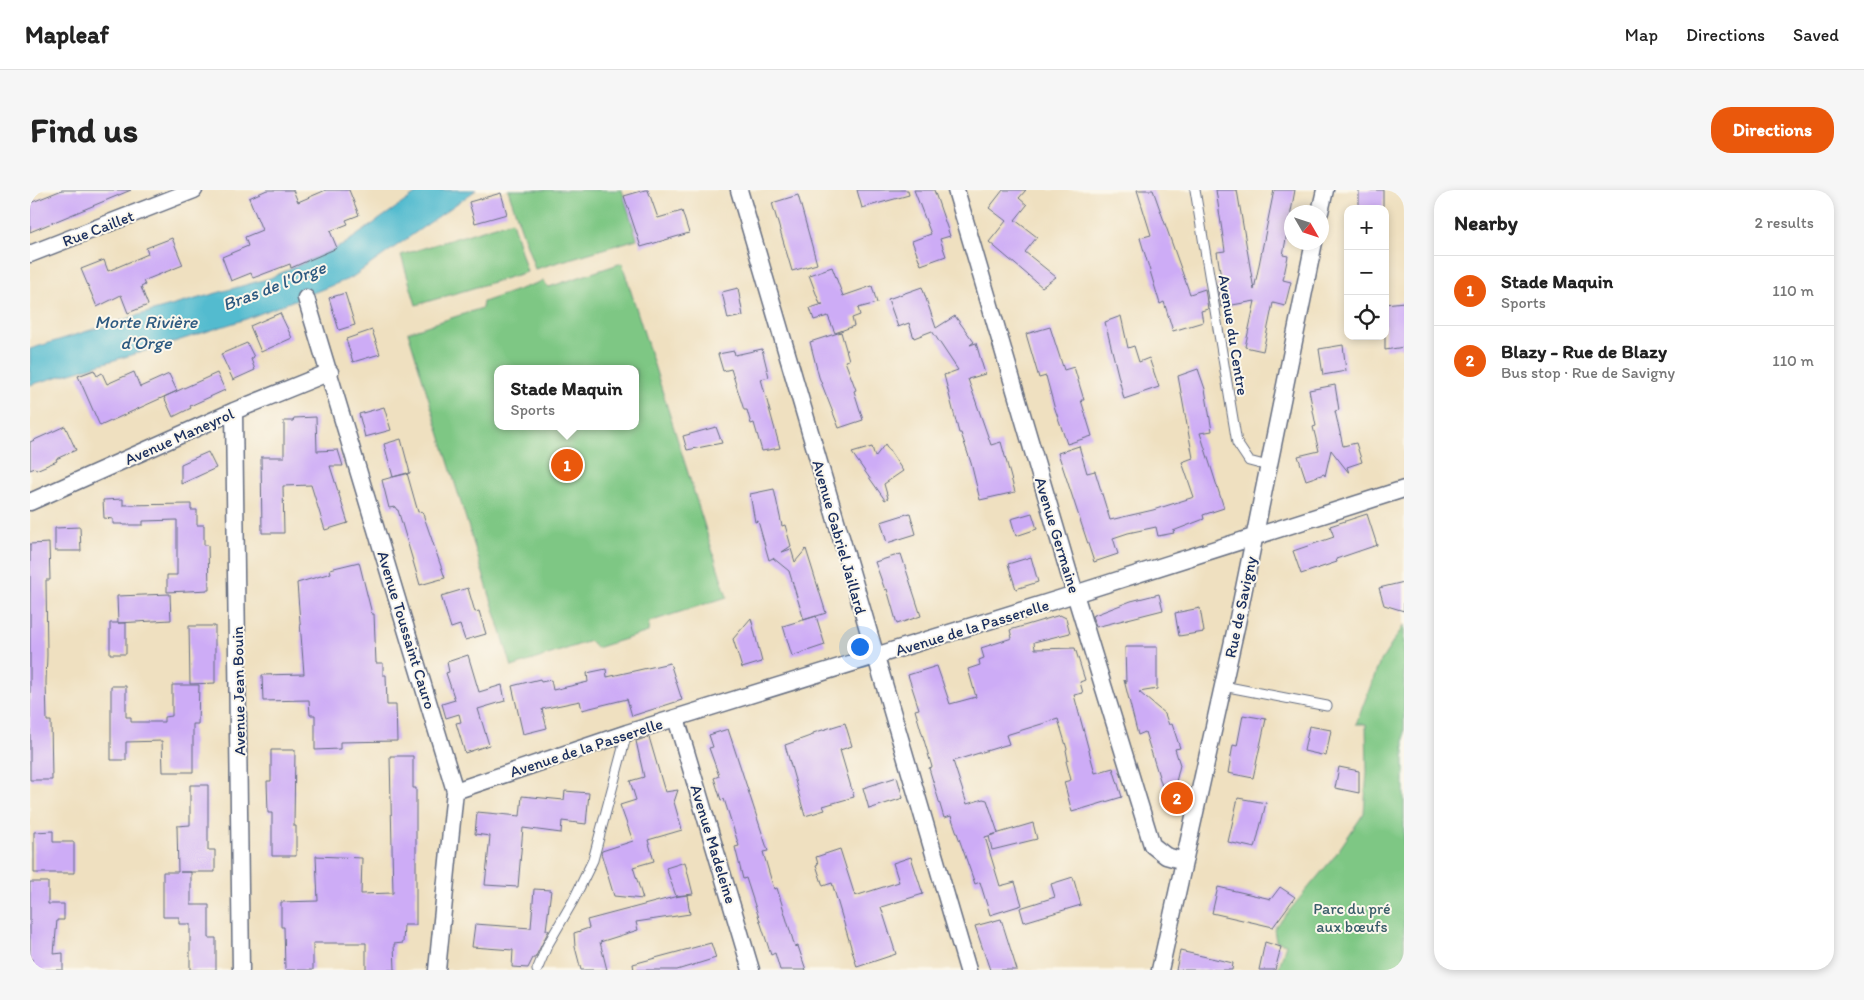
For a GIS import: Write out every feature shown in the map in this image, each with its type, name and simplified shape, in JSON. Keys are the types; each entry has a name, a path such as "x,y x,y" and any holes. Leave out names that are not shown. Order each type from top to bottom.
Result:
{"street":[{"name":"Rue Caillet","path":"30,254 194,190"},
{"name":"Avenue Gabriel Jaillard","path":"739,190 968,970"},
{"name":"Avenue Germaine","path":"956,190 1075,594 1152,845 1166,856 1184,861"},
{"path":"1322,205 1325,190"},
{"name":"Rue de Savigny","path":"1160,970 1255,537 1312,250"},
{"name":"Avenue Toussaint Cauro","path":"306,298 330,372 455,791 437,970"},
{"name":"Avenue Maneyrol","path":"30,502 330,372"},
{"name":"Avenue Jean Bouin","path":"234,412 241,970"},
{"name":"Avenue de la Passerelle","path":"455,791 626,733 875,657 1404,489"},
{"name":"Avenue Madeleine","path":"676,718 751,970"}],"lane":[{"name":"Avenue du Centre","path":"1195,190 1237,442 1249,461 1268,466"},
{"path":"1223,686 1327,706"},
{"path":"537,970 547,946 574,901 593,860 626,733"}],"green space":[{"path":"508,190 622,190 637,239 535,269"},
{"path":"512,221 527,272 416,305 401,255"},
{"path":"622,263 727,597 649,622 648,632 596,648 590,641 512,667 408,332 482,308 483,302 543,281 549,287"},
{"name":"Parc du pré aux bœufs","path":"1404,625 1404,970 1278,970 1286,944 1276,941 1274,929 1334,857 1364,813 1367,772 1366,724 1356,724 1379,664"}],"water":[{"name":"Morte Rivière d'Orge","path":"421,190 476,190 351,278 246,319 30,385 30,349 139,315 270,278 343,245"}],"building":[{"path":"62,190 131,190 30,232 30,203"},
{"path":"267,190 293,190 298,202 326,190 349,190 359,215 346,220 348,224 330,231 337,248 291,268 290,264 253,278 251,273 231,281 222,257 248,246 245,237 262,230 249,198"},
{"path":"648,190 658,218 682,211 689,233 641,247 624,196"},
{"path":"857,190 908,190 909,195 862,208"},
{"path":"914,190 934,190 950,236 940,239 946,256 921,265 912,241 931,234"},
{"path":"1003,190 1026,190 1019,198 1027,205 1015,220 1037,237 1025,252 1056,277 1042,287 989,242 1006,221 989,208"},
{"path":"1137,190 1153,190 1190,294 1205,289 1208,309 1201,311 1203,322 1173,331 1164,302 1160,304 1140,238 1151,235"},
{"path":"1216,190 1237,190 1254,290 1274,190 1295,190 1292,205 1284,205 1283,255 1288,256 1283,280 1291,282 1285,306 1273,303 1263,351 1245,347 1255,301 1221,307 1217,285 1222,284 1217,252 1225,251"},
{"path":"1359,190 1383,190 1383,205 1359,205"},
{"path":"501,193 507,214 475,223 469,202"},
{"path":"798,195 817,264 792,271 772,203"},
{"path":"172,238 183,265 143,281 145,285 141,287 148,305 128,313 121,295 97,307 81,269 104,260 108,271 148,254 146,248"},
{"path":"832,267 843,296 872,286 877,303 858,308 860,315 852,318 854,326 835,333 828,316 814,320 810,308 823,304 820,304 809,275"},
{"path":"922,287 936,328 955,316 974,342 970,345 976,343 985,374 968,379 991,445 1001,442 1015,492 980,500 971,463 961,433 959,433 944,375 958,370 932,331 914,338 909,323 898,327 888,299"},
{"path":"738,288 743,316 728,319 722,292"},
{"path":"345,293 355,325 339,330 329,298"},
{"path":"1404,302 1404,347 1385,350 1385,340 1389,340 1389,304"},
{"path":"280,313 292,338 261,352 250,326"},
{"path":"1121,316 1128,348 1134,346 1139,362 1149,358 1159,387 1124,399 1105,322"},
{"path":"1050,327 1064,370 1074,367 1084,400 1081,400 1092,436 1067,444 1046,376 1039,378 1026,334"},
{"path":"372,330 380,354 353,362 346,339"},
{"path":"841,332 849,360 845,361 856,390 854,391 863,420 839,428 819,377 810,342"},
{"path":"247,343 254,357 251,359 255,370 233,380 221,354"},
{"path":"1343,345 1346,371 1323,375 1319,349"},
{"path":"762,349 769,377 761,379 780,448 762,451 754,423 751,424 747,410 744,410 731,369 723,371 718,354 734,351 735,355"},
{"path":"1198,369 1205,389 1212,431 1200,433 1224,508 1203,515 1204,519 1173,531 1174,533 1158,536 1156,527 1113,538 1118,554 1094,562 1058,453 1079,446 1087,473 1095,471 1110,520 1153,510 1194,497 1182,462 1193,458 1178,376"},
{"path":"94,370 97,376 102,373 107,384 134,372 140,387 169,374 177,391 100,426 78,376"},
{"path":"217,373 225,390 190,406 191,408 173,417 164,397"},
{"path":"1335,385 1339,410 1335,411 1343,446 1356,443 1362,462 1347,467 1349,473 1331,450 1325,476 1324,474 1306,480 1298,456 1319,451 1313,427 1316,426 1309,390"},
{"path":"384,407 391,430 365,437 359,414"},
{"path":"316,417 317,451 338,450 343,466 330,466 348,523 325,530 311,485 283,486 284,533 262,533 261,457 284,457 284,421 293,421 294,418"},
{"path":"65,426 76,450 56,459 57,461 36,470 35,468 30,470 30,442"},
{"path":"716,427 722,443 687,450 683,436"},
{"path":"401,439 410,473 393,477 384,444"},
{"path":"885,444 903,471 884,484 888,498 885,500 852,453 872,447 875,457"},
{"path":"208,452 216,468 181,484 181,464"},
{"path":"407,473 418,512 422,511 445,578 420,585 398,510 395,507 389,508 382,480"},
{"path":"774,489 782,526 785,525 791,546 782,552 791,549 795,562 806,549 826,613 804,620 789,571 773,558 769,560 758,521 755,522 750,494"},
{"path":"123,499 123,505 191,504 191,510 197,510 197,525 204,525 204,545 208,545 209,590 167,592 167,575 177,575 177,520 143,521 143,525 113,524 113,519 104,518 103,500"},
{"path":"910,513 916,534 887,543 881,522"},
{"path":"1032,513 1037,529 1016,536 1011,519"},
{"path":"1367,514 1377,545 1336,559 1337,562 1301,574 1293,551 1334,537 1330,526"},
{"path":"80,527 81,551 55,551 55,528"},
{"path":"49,543 50,580 46,580 46,682 47,721 51,721 52,780 30,780 30,544"},
{"path":"901,554 921,616 897,624 887,589 885,590 875,562"},
{"path":"1031,557 1038,582 1016,589 1008,564"},
{"path":"359,562 372,614 374,614 376,663 383,663 383,675 386,675 387,705 396,705 397,741 340,742 340,749 315,750 315,715 310,715 309,700 263,701 262,675 304,674 297,583 331,573 330,569"},
{"path":"1404,582 1404,611 1384,605 1379,588"},
{"path":"468,588 475,612 479,611 486,634 465,640 460,625 451,628 441,596"},
{"path":"170,594 171,620 118,623 117,596"},
{"path":"1159,594 1163,610 1096,627 1092,616 1131,601"},
{"path":"1200,608 1204,632 1179,636 1175,613"},
{"path":"1060,615 1066,618 1070,633 1034,642 1035,649 1075,648 1085,680 1080,682 1083,693 1074,695 1095,773 1113,768 1122,797 1072,812 1064,782 1071,780 1066,761 1068,760 1067,749 1058,719 1006,735 1009,744 953,761 967,804 983,799 987,800 998,833 985,837 1000,886 1015,882 1022,905 990,915 980,882 975,884 951,816 944,818 929,768 932,767 915,710 919,709 908,675 937,666 950,704 976,697 968,669 980,665 979,660 984,658 981,648 1012,638 1010,630"},
{"path":"816,616 825,645 792,656 783,626"},
{"path":"751,618 762,662 742,668 733,639"},
{"path":"110,623 126,623 126,654 110,654"},
{"path":"189,626 215,626 215,683 190,684"},
{"path":"1125,647 1157,647 1157,689 1139,692 1165,714 1169,725 1172,724 1180,748 1175,749 1180,765 1176,782 1162,786 1145,732 1138,735 1124,680 1126,683"},
{"path":"468,655 479,692 502,685 505,701 478,709 489,745 465,753 456,723 461,722 459,714 446,718 442,704 455,700 446,673 449,672 447,662"},
{"path":"670,663 682,700 632,716 627,699 582,710 580,701 542,709 547,728 523,734 512,686 540,679 541,682 551,680 553,690 588,682 587,673 606,669 607,677"},
{"path":"172,685 199,685 198,724 193,724 193,772 163,772 162,741 126,742 126,760 111,760 111,686 126,686 126,717 131,717 131,722 164,722 164,717 172,716"},
{"path":"1243,715 1266,719 1253,778 1228,773 1233,745 1237,746"},
{"path":"845,723 852,746 840,750 854,797 823,806 825,810 805,816 785,745 813,735 813,733"},
{"path":"1309,726 1331,730 1326,756 1304,751"},
{"path":"728,729 768,851 763,852 774,889 777,888 795,947 798,946 806,970 780,970 775,953 771,955 746,878 743,879 735,847 739,846 724,799 721,800 714,778 719,776 709,748 713,747 709,735"},
{"path":"649,737 665,792 678,790 674,802 682,830 648,840 654,861 633,867 643,899 614,896 601,853 602,851 633,841 620,805 636,800 630,781 644,777 636,741"},
{"path":"271,750 295,750 294,826 296,826 296,856 272,856 272,813 268,813 267,781 271,781"},
{"path":"390,756 413,756 413,788 416,788 416,925 404,925 403,943 394,944 395,970 366,970 366,943 313,943 313,970 285,970 284,927 281,927 281,902 318,901 316,856 362,858 361,894 393,893"},
{"path":"1339,767 1359,771 1359,793 1335,788"},
{"path":"897,777 903,798 869,809 863,788"},
{"path":"190,785 208,785 208,850 215,850 215,872 191,872 191,905 209,905 209,938 216,938 216,970 190,970 190,924 179,924 179,917 163,917 163,872 178,872 177,826 190,825"},
{"path":"565,791 589,793 586,824 562,821 561,833 523,828 518,887 485,885 490,836 475,834 477,812 520,816 522,796 564,800"},
{"path":"1238,798 1266,803 1255,848 1228,842"},
{"path":"1033,823 1037,839 992,850 989,836"},
{"path":"53,831 53,842 74,842 74,873 34,873 34,832"},
{"path":"840,849 855,896 899,882 893,863 911,857 923,894 881,907 896,954 857,967 832,883 823,886 816,865 818,864 816,857"},
{"path":"685,862 693,894 676,896 666,868"},
{"path":"1073,877 1081,905 1024,922 1020,908 1055,897 1051,884"},
{"path":"30,882 48,882 48,904 64,904 64,920 57,920 54,954 63,953 63,970 32,970 32,959 30,959"},
{"path":"1218,887 1271,899 1280,887 1295,897 1273,927 1212,913"},
{"path":"534,889 551,890 546,930 549,930 528,968 512,967 513,950 472,947 475,924 531,928"},
{"path":"687,895 690,914 636,922 638,930 600,942 607,970 581,970 575,947 574,933 589,928 587,920"},
{"path":"1001,919 1017,970 990,970 975,926"},
{"path":"1265,942 1281,947 1275,970 1259,970"},
{"path":"711,943 716,958 677,970 634,970 633,964"},
{"path":"1180,951 1233,963 1232,970 1176,970"}],"place":[{"name":"Stade Maquin","path":"567,465"},
{"name":"Blazy - Rue de Blazy","path":"1177,798"}],"water label":[{"name":"Bras de l'Orge","path":"274,286"}]}
